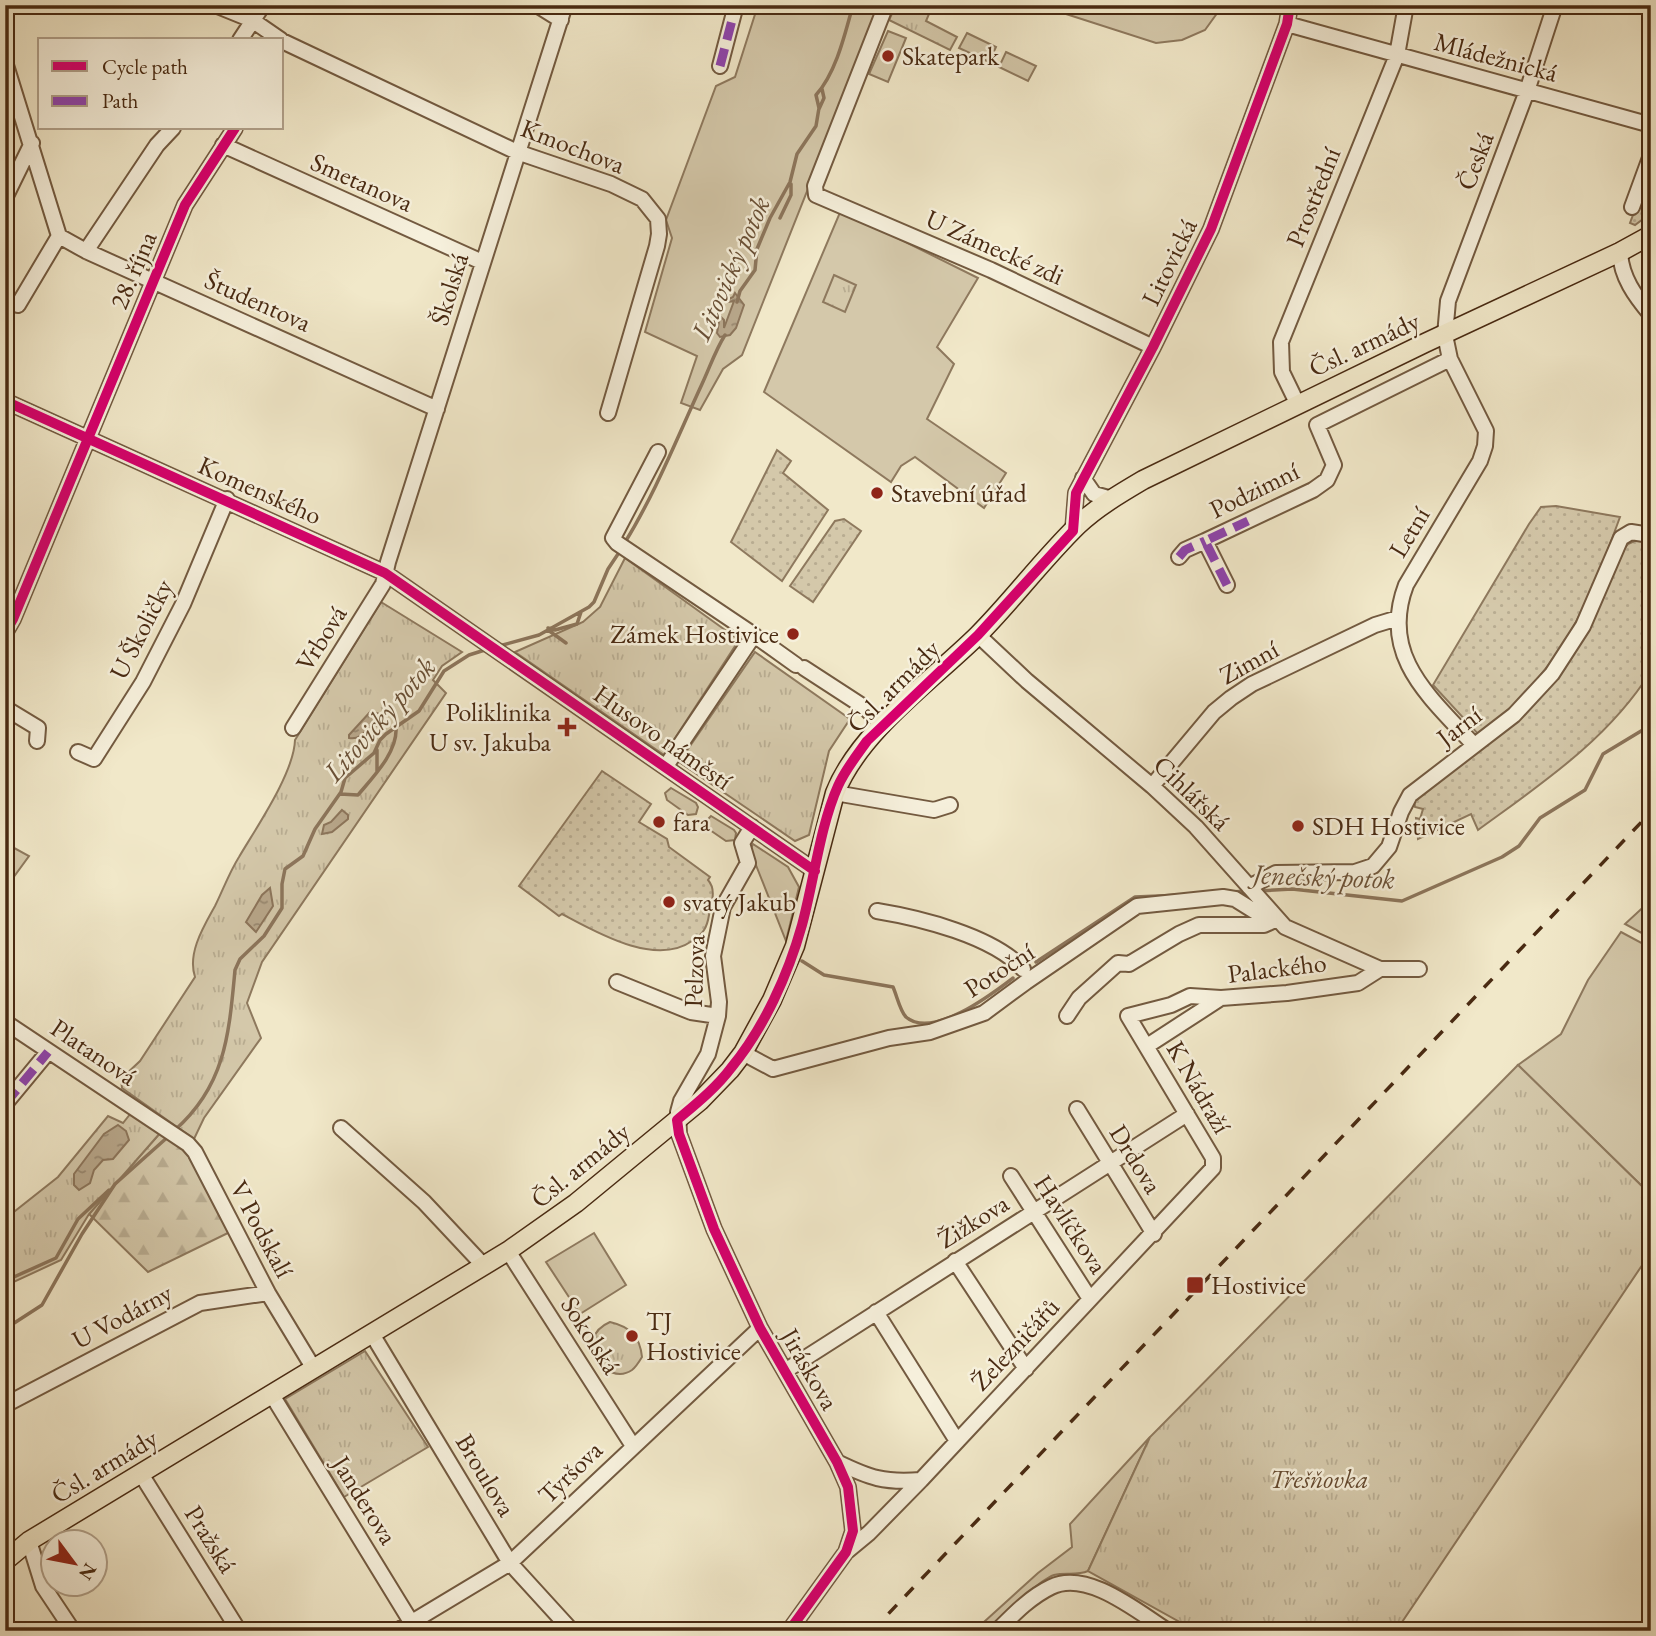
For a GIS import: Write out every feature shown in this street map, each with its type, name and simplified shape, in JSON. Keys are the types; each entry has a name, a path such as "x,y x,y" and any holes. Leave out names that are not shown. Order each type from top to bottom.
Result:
{"main road":[{"name":"Čsl. armády","path":"5,1561 29,1541 508,1251 576,1203 716,1085 743,1054 784,975 802,926 835,793 856,755 978,635 1073,531 1112,499 1143,480 1651,235"}],"street":[{"name":"Kmochova","path":"215,5 252,20 274,38"},
{"path":"241,38 263,5"},
{"path":"537,5 561,20"},
{"name":"Školská","path":"385,573 565,5"},
{"path":"720,66 736,5"},
{"name":"U Zámecké zdi","path":"886,5 815,186 816,195 986,268 1153,347"},
{"name":"Litovická","path":"1073,531 1076,494 1083,478 1153,347 1211,229 1287,24 1290,5"},
{"name":"Prostřední","path":"1298,405 1282,372 1281,342 1397,55 1406,5"},
{"name":"Česká","path":"1445,335 1448,301 1527,91 1555,5"},
{"name":"Mládežnická","path":"1287,24 1651,125"},
{"name":"Kmochova","path":"284,45 517,152 611,184 642,199 658,219 657,246 608,413"},
{"path":"6,67 59,236 18,306"},
{"path":"86,251 157,145 171,130"},
{"name":"28. října","path":"5,633 185,205 234,130"},
{"path":"5,198 32,143"},
{"name":"Smetanova","path":"223,145 482,262"},
{"path":"1632,206 1651,155"},
{"name":"Študentova","path":"59,236 86,251 437,409"},
{"path":"1620,252 1620,267 1629,285 1651,315"},
{"name":"Letní","path":"1445,335 1450,359 1486,431 1485,446 1480,461 1406,585 1399,604 1398,633 1412,674 1474,745"},
{"name":"Podzimní","path":"1179,557 1185,550 1313,490 1326,480 1334,465 1317,425 1450,359"},
{"name":"Komenského","path":"5,401 227,499 385,573 484,640"},
{"name":"Husovo náměstí","path":"658,452 614,535 624,547 754,635 666,766"},
{"path":"1083,478 1094,494 1112,499"},
{"name":"U Školičky","path":"78,752 94,759 143,682 183,604 227,499"},
{"name":"Jarní","path":"1253,891 1276,873 1355,872 1373,866 1389,847 1410,795 1514,715 1552,674 1583,626 1621,538 1632,532 1650,535"},
{"name":"Podzimní","path":"1205,541 1227,585"},
{"name":"Vrbová","path":"293,728 381,589 385,573"},
{"name":"Zimní","path":"1152,786 1214,712 1231,698 1252,684 1375,625 1398,618"},
{"name":"Cihlářská","path":"978,635 1027,681 1152,786 1195,827 1285,927 1380,969"},
{"name":"Husovo náměstí","path":"484,640 815,871"},
{"path":"761,640 864,708 884,725"},
{"path":"5,708 38,728 37,741"},
{"path":"835,793 934,810 950,805"},
{"name":"Pelzova","path":"677,1119 685,1090 708,1054 718,1016 719,1002 713,956 723,907 748,863 742,843 752,827"},
{"name":"Potoční","path":"743,1054 774,1069 889,1038 930,1032 984,1013 1137,906 1223,897 1235,899 1259,914 1273,915"},
{"path":"877,911 917,919 969,936 1010,955 1023,969"},
{"path":"1067,1016 1079,998 1118,963 1129,964 1199,925 1264,925 1273,915"},
{"path":"1380,969 1419,969"},
{"name":"Palackého","path":"1143,1041 1221,998 1287,993 1358,983 1380,969"},
{"path":"617,982 691,1012 718,1016"},
{"path":"1143,1041 1128,1016 1131,1014 1171,1005 1190,996 1221,998"},
{"name":"Platanová","path":"5,1022 157,1123"},
{"name":"K Nádraží","path":"1143,1041 1213,1158 1214,1165"},
{"path":"5,1104 48,1052"},
{"name":"Drdova","path":"1077,1110 1154,1234"},
{"name":"Žižkova","path":"785,1370 1187,1114"},
{"name":"Jiráskova","path":"677,1119 679,1134 714,1229 760,1328 837,1462 848,1487 853,1531 846,1552 789,1631"},
{"name":"V Podskalí","path":"157,1123 195,1152 268,1293 314,1369"},
{"path":"341,1128 424,1202 484,1266"},
{"name":"Železničářů","path":"846,1552 869,1533 921,1480 1090,1298 1154,1234 1214,1165"},
{"name":"Havlíčkova","path":"1012,1176 1090,1298"},
{"name":"Sokolská","path":"508,1251 633,1446"},
{"path":"955,1261 1026,1369"},
{"name":"U Vodárny","path":"5,1405 200,1303 268,1293"},
{"path":"876,1312 957,1441"},
{"name":"Tyršova","path":"397,1631 414,1626 510,1563 760,1328"},
{"name":"Broulova","path":"372,1334 510,1563 572,1631"},
{"name":"Janderova","path":"272,1395 414,1626"},
{"path":"837,1462 867,1476 893,1482 921,1480"},
{"name":"Pražská","path":"141,1474 239,1631"},
{"path":"29,1541 43,1586 74,1631"},
{"path":"997,1631 1025,1603 1053,1585 1081,1583 1118,1599 1168,1631"}],"green space":[{"path":"758,5 881,5 742,355 723,369 700,410 681,403 697,356 645,332 672,238 666,220 716,86 735,77"},
{"path":"896,5 911,5 929,14 926,21 957,37 950,50 889,20"},
{"path":"1038,5 1223,5 1205,30 1182,40 1156,43"},
{"name":"Skatepark","path":"888,31 906,38 888,82 869,74"},
{"path":"967,33 996,47 989,62 959,48"},
{"path":"1006,52 1036,66 1028,81 999,67"},
{"path":"1651,167 1651,213 1635,225 1630,223"},
{"path":"841,210 978,278 937,347 954,364 927,419 1006,473 984,508 915,457 901,466 891,482 764,392"},
{"path":"834,275 856,285 845,312 823,302"},
{"path":"777,450 791,461 783,473 828,510 782,581 731,542"},
{"path":"1556,506 1620,517 1595,582 1567,638 1531,687 1479,735 1433,685 1529,524 1541,507"},
{"path":"844,519 861,531 813,602 790,586 835,521"},
{"path":"1637,540 1651,540 1651,671 1634,695 1615,718 1572,759 1478,830 1471,814 1418,839 1416,818 1420,819 1423,809 1415,807 1414,800 1525,713 1589,628 1622,551"},
{"path":"625,558 739,640 664,755 515,652 583,622 600,607"},
{"path":"381,602 462,652 442,666 433,680 446,693 262,962 247,1003 261,1038 204,1118 194,1139 122,1088 121,1079 140,1061 195,977 193,959 198,940 232,869 281,784 295,740"},
{"path":"755,652 850,719 829,751 809,835 795,841 679,762"},
{"path":"602,771 651,804 639,822 667,839 669,847 710,877 708,880 713,897 707,924 702,933 692,941 677,948 661,950 626,944 562,914 559,916 519,886"},
{"path":"671,788 696,803 696,814 688,815 667,800 665,793"},
{"path":"711,816 734,830 735,840 726,841 707,828 706,821"},
{"path":"5,843 29,856 5,889"},
{"path":"753,844 788,867 799,887 786,941 750,850"},
{"path":"1651,900 1651,938 1625,924"},
{"path":"1621,932 1651,948 1651,1195 1518,1065 1561,1034 1588,980"},
{"name":"Třešňovka","path":"1518,1065 1651,1195 1651,1252 1396,1631 1196,1631 1088,1571 1150,1437"},
{"path":"131,1113 161,1132 89,1214 61,1260 5,1286 5,1219 58,1177 108,1116 123,1123"},
{"path":"161,1132 187,1153 230,1232 148,1272 89,1214"},
{"path":"594,1233 626,1285 580,1314 546,1262"},
{"path":"610,1322 629,1330 637,1338 641,1350 642,1357 636,1366 622,1374 603,1367 593,1349 593,1339 599,1330"},
{"path":"365,1351 428,1447 344,1497 285,1399"},
{"path":"1150,1437 1088,1571 1054,1575 1020,1600 989,1631 974,1631 1038,1573 1072,1547 1070,1524"}],"water":[{"path":"735,293 744,305 736,328 730,335 720,337 717,333 720,316 724,320 724,328 734,301 728,302"},
{"path":"371,711 382,715 382,726 370,726 358,737 349,738 349,735"},
{"path":"342,810 348,815 348,819 332,832 322,834 324,825 331,822"},
{"path":"270,888 273,906 256,932 246,922 262,895"},
{"path":"118,1125 126,1131 129,1140 113,1159 103,1160 94,1170 90,1183 79,1190 74,1185 74,1174 104,1134"}],"waterway":[{"name":"Litovický potok","path":"737,302 740,291 755,270 757,249 790,182 797,154 816,126 819,108 816,95 834,65 853,5"},
{"path":"819,109 824,98 822,89"},
{"path":"780,218 791,195 791,184"},
{"name":"Litovický potok","path":"624,544 656,486 725,335"},
{"name":"Litovický potok","path":"499,646 539,635 589,607 620,551"},
{"path":"548,628 555,630 577,624 581,612"},
{"name":"Jenečský potok","path":"548,630 566,643"},
{"name":"Litovický potok","path":"175,1130 192,1113 215,1076 227,1036 235,970 240,959 264,936 282,908 285,869 303,856 315,829 341,792 345,778 374,753 380,740 419,711 444,671 469,655 488,649"},
{"name":"Jenečský potok","path":"1259,891 1292,889 1402,901 1502,857 1519,846 1540,818 1585,790 1603,754 1651,725"},
{"path":"340,794 358,795 371,780 389,755 396,736 396,727"},
{"path":"377,750 377,771"},
{"name":"Jenečský potok","path":"1231,892 1248,891"},
{"name":"Jenečský potok","path":"1036,962 1135,897 1182,895"},
{"name":"Jenečský potok","path":"802,961 824,975 893,987 904,1014 917,1023 931,1023 961,1012 1013,978"},
{"name":"Litovický potok","path":"5,1329 42,1305 82,1234 115,1184 170,1135"},
{"path":"5,1281 56,1258 78,1219 109,1190"}],"railway":[{"path":"872,1631 1651,812"}],"marked path":[{"path":"720,66 736,5"},
{"path":"1227,585 1205,541 1248,521"},
{"path":"1179,557 1185,550 1205,541"},
{"path":"5,1104 48,1052"}],"cycle path":[{"path":"789,1631 846,1552 853,1531 848,1487 837,1462 760,1328 714,1229 679,1134 677,1120 706,1096 725,1075 754,1036 774,1000 802,925 832,802 851,763 867,741 978,635 1073,531 1076,493 1211,229 1287,24 1290,5"},
{"path":"5,633 185,205 234,130"},
{"path":"5,401 385,573 815,871"}],"place":[{"name":"Skatepark","path":"888,56"},
{"name":"Stavební úřad","path":"877,493"},
{"name":"Zámek Hostivice","path":"793,634"},
{"name":"Poliklinika U sv. Jakuba","path":"567,727"},
{"name":"fara","path":"659,822"},
{"name":"SDH Hostivice","path":"1298,826"},
{"name":"svatý Jakub","path":"669,902"},
{"name":"Hostivice","path":"1195,1285"},
{"name":"TJ Hostivice","path":"632,1336"}]}
